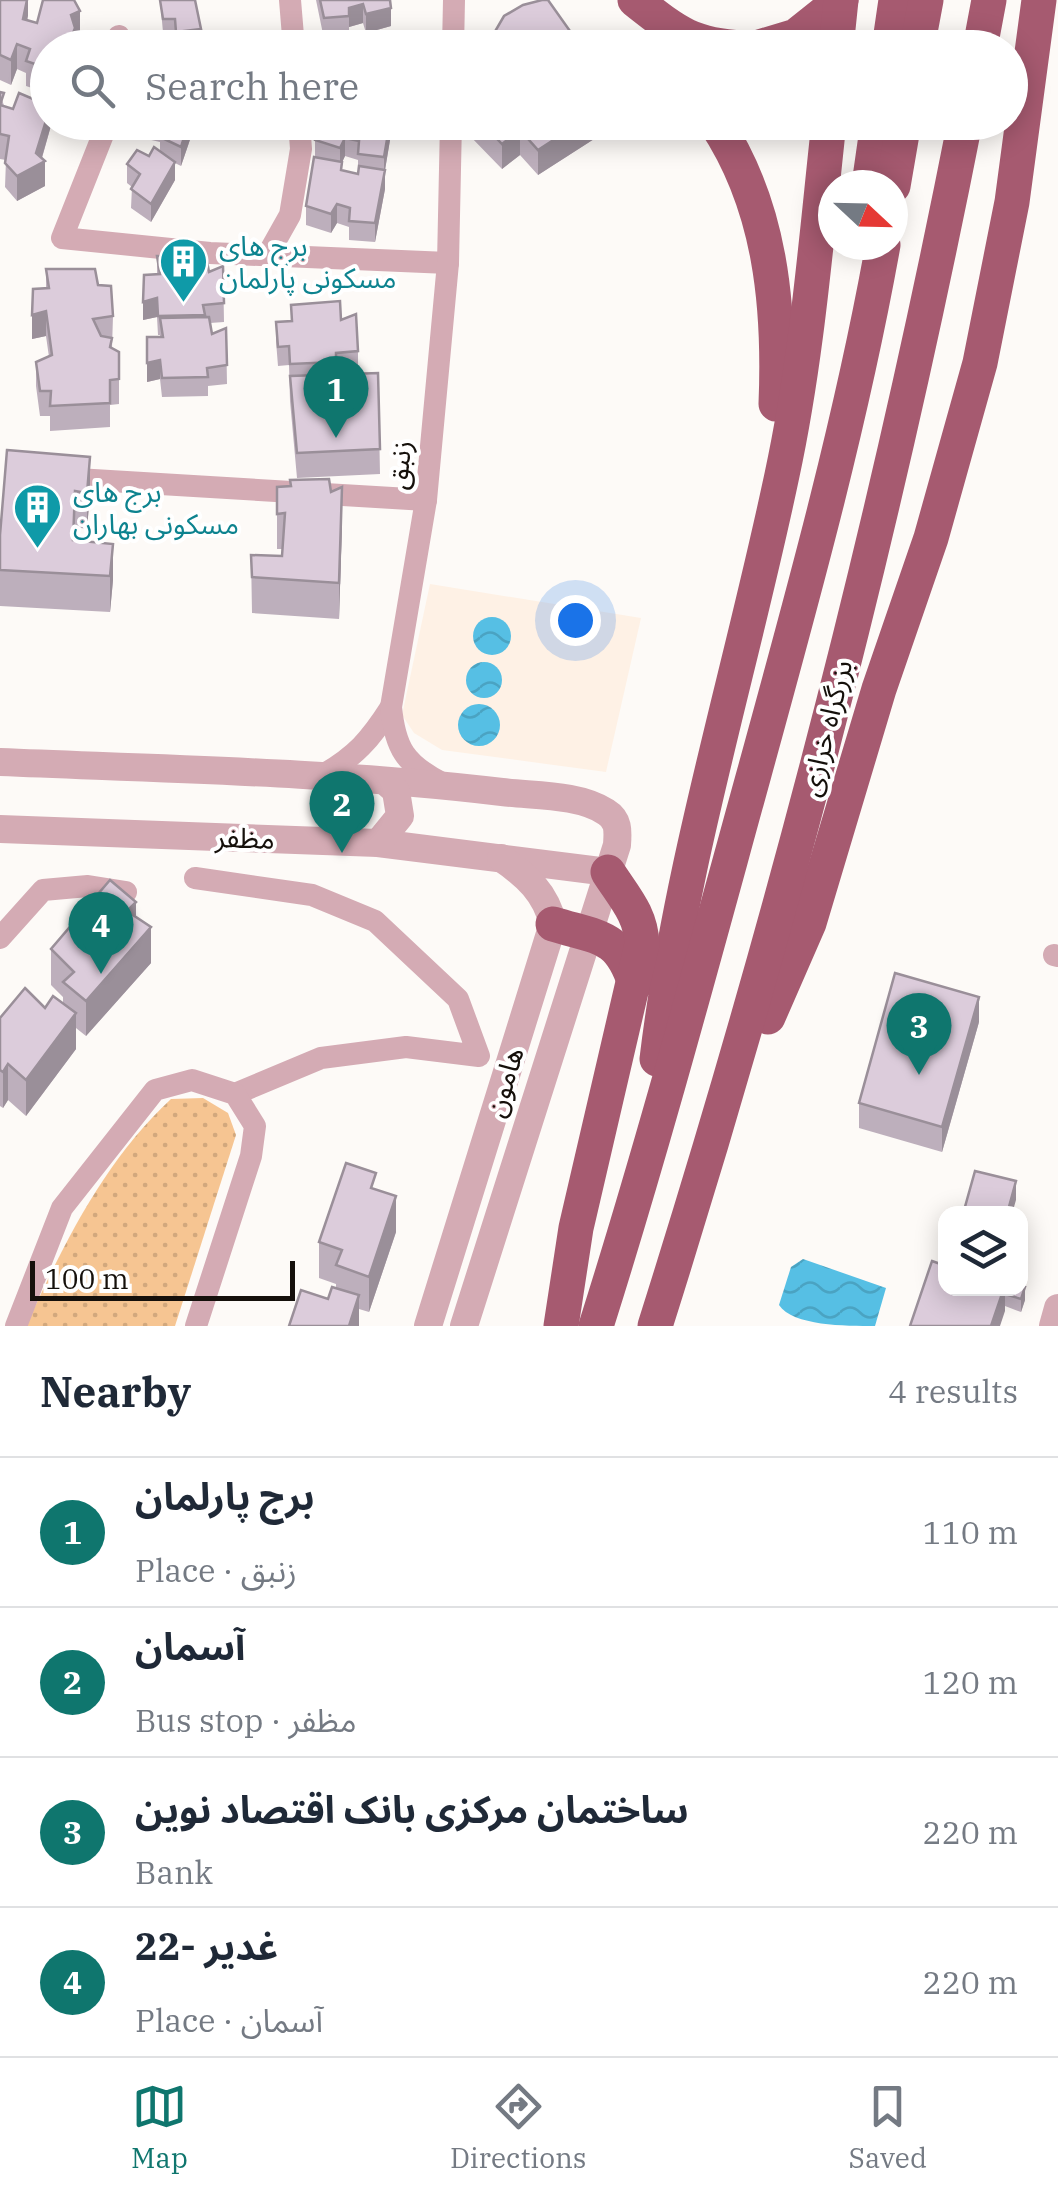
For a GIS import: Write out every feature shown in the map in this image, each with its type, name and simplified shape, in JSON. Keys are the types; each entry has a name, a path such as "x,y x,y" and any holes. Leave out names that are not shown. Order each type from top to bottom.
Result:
{"highway":[{"path":"618,0 643,30"},
{"path":"635,0 676,30"},
{"path":"803,30 840,0"},
{"path":"838,30 840,0"},
{"path":"892,30 896,0"},
{"path":"921,30 926,0"},
{"path":"983,30 989,0"},
{"path":"1028,96 1039,0"},
{"path":"724,140 744,178 766,236 779,344 769,479 749,618"},
{"path":"643,1177 668,970 705,789 749,618 798,396 827,140"},
{"path":"871,170 875,140"},
{"path":"896,170 901,140"},
{"name":"بزرگراه خرازی","path":"655,1326 712,1147 778,917 862,586 932,286 961,140"},
{"path":"712,1147 809,923 878,689 931,538 987,328 1021,140"},
{"path":"839,448 858,260"},
{"name":"بزرگراه خرازی","path":"596,1326 643,1177 778,685 839,448 880,260"},
{"path":"561,1326 576,1228 642,944 642,925 634,908 608,872"},
{"path":"553,924 609,941 621,950 635,984"}],"street":[{"path":"290,0 292,30"},
{"path":"453,30 454,0"},
{"path":"101,140 62,238 266,256 448,263"},
{"path":"266,256 290,215 300,140"},
{"name":"زنبق","path":"448,786 420,772 403,754 393,732 391,707 426,500 448,263 451,140"},
{"path":"47,478 426,500"},
{"path":"322,776 350,760 371,739 391,707"},
{"path":"0,762 322,776 448,786"},
{"path":"378,844 400,816 396,791 384,781"},
{"name":"هامون","path":"448,786 570,801 610,814 618,825 617,845 464,1326"},
{"name":"مظفر","path":"0,829 378,844 608,872"},
{"path":"499,857 524,874 542,894 553,924"},
{"path":"16,1326 62,1208 155,1090 192,1080 235,1094 321,1058 406,1047 479,1056 458,1000 375,921 312,895 195,878"},
{"path":"0,938 43,890 88,886 126,892"},
{"name":"هامون","path":"428,1326 553,924"},
{"path":"196,1326 251,1156 254,1126 235,1094"},
{"path":"1053,1326 1058,1308"}],"shaded area":[{"path":"430,584 641,618 606,772 442,750 414,733 402,715"},
{"path":"203,1098 228,1113 236,1135 175,1326 26,1326 70,1235 125,1149 171,1099"}],"water":[{"path":"492,617 506,622 511,636 506,650 492,655 478,650 473,636 478,622"},
{"path":"484,662 497,667 502,680 497,693 484,698 471,693 466,680 471,667"},
{"path":"479,704 494,710 500,725 494,740 479,746 464,740 458,725 464,710"},
{"path":"803,1259 886,1288 875,1326 808,1321 786,1312 779,1305 791,1267"}],"building":[{"path":"0,0 27,0 23,19 37,23 43,0 74,0 80,11 71,15 74,30 30,30 30,49 17,44 11,60 0,55"},
{"path":"160,0 195,0 201,29 176,30 175,19 163,19"},
{"path":"320,0 390,0 391,8 366,14 363,4 349,8 349,16 324,18"},
{"path":"548,0 569,30 496,30 504,16 523,5"},
{"path":"19,93 30,98 30,140 40,140 36,153 45,161 17,176 5,163 9,136 0,134 0,105 13,109"},
{"path":"315,140 344,140 340,148"},
{"path":"354,140 387,140 384,157 358,154 359,141"},
{"path":"529,140 553,140 538,150"},
{"path":"154,147 175,162 151,204 131,189 140,174 127,164 137,150 149,156"},
{"path":"314,157 342,162 341,170 358,174 359,166 385,170 375,223 349,221 350,208 337,204 331,214 306,206"},
{"name":"برج های مسکونی پارلمان","path":"157,256 206,256 209,272 223,266 224,303 203,305 205,315 158,316 157,298 143,302 144,275 160,274"},
{"path":"46,269 95,269 98,285 111,286 113,316 93,319 101,336 112,338 110,347 119,352 119,379 110,380 110,403 50,406 51,391 40,391 36,362 52,355 46,311 32,315 33,289 49,288"},
{"path":"340,301 341,320 356,314 358,351 336,353 336,362 290,364 289,346 278,347 276,322 292,321 291,305"},
{"path":"209,317 212,334 226,328 227,365 207,368 208,377 162,378 160,360 147,363 147,337 163,337 160,318"},
{"path":"378,373 380,449 297,453 290,376"},
{"path":"7,450 90,457 87,493 75,491 73,540 113,544 110,576 0,570"},
{"path":"329,479 331,492 342,487 339,583 252,577 251,555 282,556 285,513 277,514 277,487 291,486 290,480"},
{"path":"110,880 136,902 127,911 151,927 86,1001 63,982 74,972 51,949"},
{"path":"895,973 979,997 942,1127 859,1103"},
{"path":"25,988 45,1008 53,996 76,1013 26,1080 8,1064 3,1072 0,1070 0,1018"},
{"path":"346,1163 376,1173 371,1188 396,1196 369,1277 336,1265 342,1250 319,1242"},
{"path":"975,1171 1016,1181 1009,1206 965,1206"},
{"path":"932,1261 938,1263 938,1296 1001,1296 991,1326 910,1326"},
{"path":"332,1287 359,1295 349,1326 289,1326 301,1290 328,1299"}],"place":[{"name":"برج های مسکونی پارلمان","path":"184,304"},
{"name":"برج پارلمان","path":"336,438"},
{"name":"برج های مسکونی بهاران","path":"38,550"},
{"name":"آسمان","path":"342,853"},
{"name":"22- غدیر","path":"101,974"},
{"name":"ساختمان مرکزی بانک اقتصاد نوین","path":"919,1075"}]}
